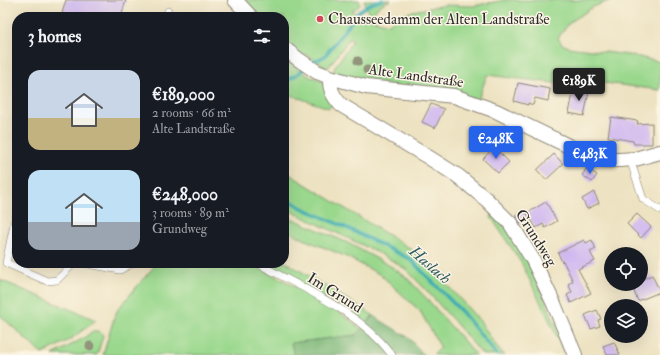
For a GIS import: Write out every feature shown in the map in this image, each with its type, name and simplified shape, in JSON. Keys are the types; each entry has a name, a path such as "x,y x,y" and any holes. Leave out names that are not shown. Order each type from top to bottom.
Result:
{"street":[{"path":"235,0 246,12"},
{"name":"Alte Landstraße","path":"289,52 324,74 366,87 454,96 496,111 587,155 607,160 630,159 660,152"},
{"name":"Grundweg","path":"324,74 335,98 341,105 458,176 487,200 510,223 533,260 575,355"}],"lane":[{"path":"630,159 643,199 660,210"},
{"path":"12,234 6,263 12,266"},
{"path":"17,268 47,281 57,280 69,268"},
{"path":"109,268 120,270 124,268"},
{"name":"Im Grund","path":"266,268 343,311 367,329 392,355"}],"green space":[{"path":"242,0 359,0 360,5 352,11 365,20 368,11 364,0 391,0 378,7 371,19 389,24 398,17 413,11 445,5 473,6 505,0 612,0 593,7 569,23 558,38 562,44 568,47 635,56 660,62 660,90 590,81 588,87 487,75 478,100 384,84 335,74 335,67 353,40 349,39 328,68 305,54 302,56 289,46 289,12 253,12"},
{"path":"289,62 312,78 313,77 325,83 334,103 329,108 289,95"},
{"path":"289,174 419,254 480,321 499,350 505,355 483,355 408,271 375,251 289,210"},
{"path":"493,213 521,246 568,351 565,353 522,264 491,217"},
{"path":"289,217 348,243 392,267 407,278 476,355 433,355 441,348 420,311 381,275 345,256 289,232"},
{"path":"289,264 373,315 367,323 271,268 289,268"},
{"path":"153,268 260,268 338,311 361,329 356,335 291,343 294,355 103,355 118,309"},
{"path":"0,280 96,320 71,339 42,354 0,315"},
{"path":"373,316 408,337 424,355 294,355 291,343 356,335"},
{"path":"93,331 101,333 103,336 97,355 53,355 84,338"}],"building":[{"path":"66,0 126,0 122,12 62,12"},
{"path":"518,83 550,89 548,101 535,98 533,105 528,103 528,105 514,101"},
{"path":"574,89 589,92 584,116 569,113"},
{"path":"431,104 444,109 435,128 422,122"},
{"path":"611,117 638,121 637,124 652,123 652,144 634,144 633,141 608,137"},
{"path":"494,147 509,162 498,173 483,159"},
{"path":"554,154 563,164 546,180 537,170"},
{"path":"587,168 597,175 592,182 582,175"},
{"path":"594,192 599,203 587,209 582,199"},
{"path":"546,202 557,221 545,228 543,224 536,228 527,213"},
{"path":"525,210 530,218 520,223 515,215"},
{"path":"637,214 651,227 641,238 627,224"},
{"path":"584,240 586,243 592,240 596,249 590,252 595,261 578,269 591,293 571,303 567,295 572,292 568,284 573,281 558,253"},
{"path":"652,275 660,292 643,299 637,299 634,291 648,291 648,277"},
{"path":"597,310 601,319 598,320 600,326 591,329 585,315"},
{"path":"614,343 620,355 607,355 603,346"}],"waterway":[{"name":"Haslach","path":"311,63 325,56 360,10 370,4 382,0"},
{"name":"Haslach","path":"289,79 305,68"},
{"name":"Haslach","path":"289,200 302,208 410,259 462,312 497,355"}],"place":[{"name":"Chausseedamm der Alten Landstraße","path":"320,19"}]}
